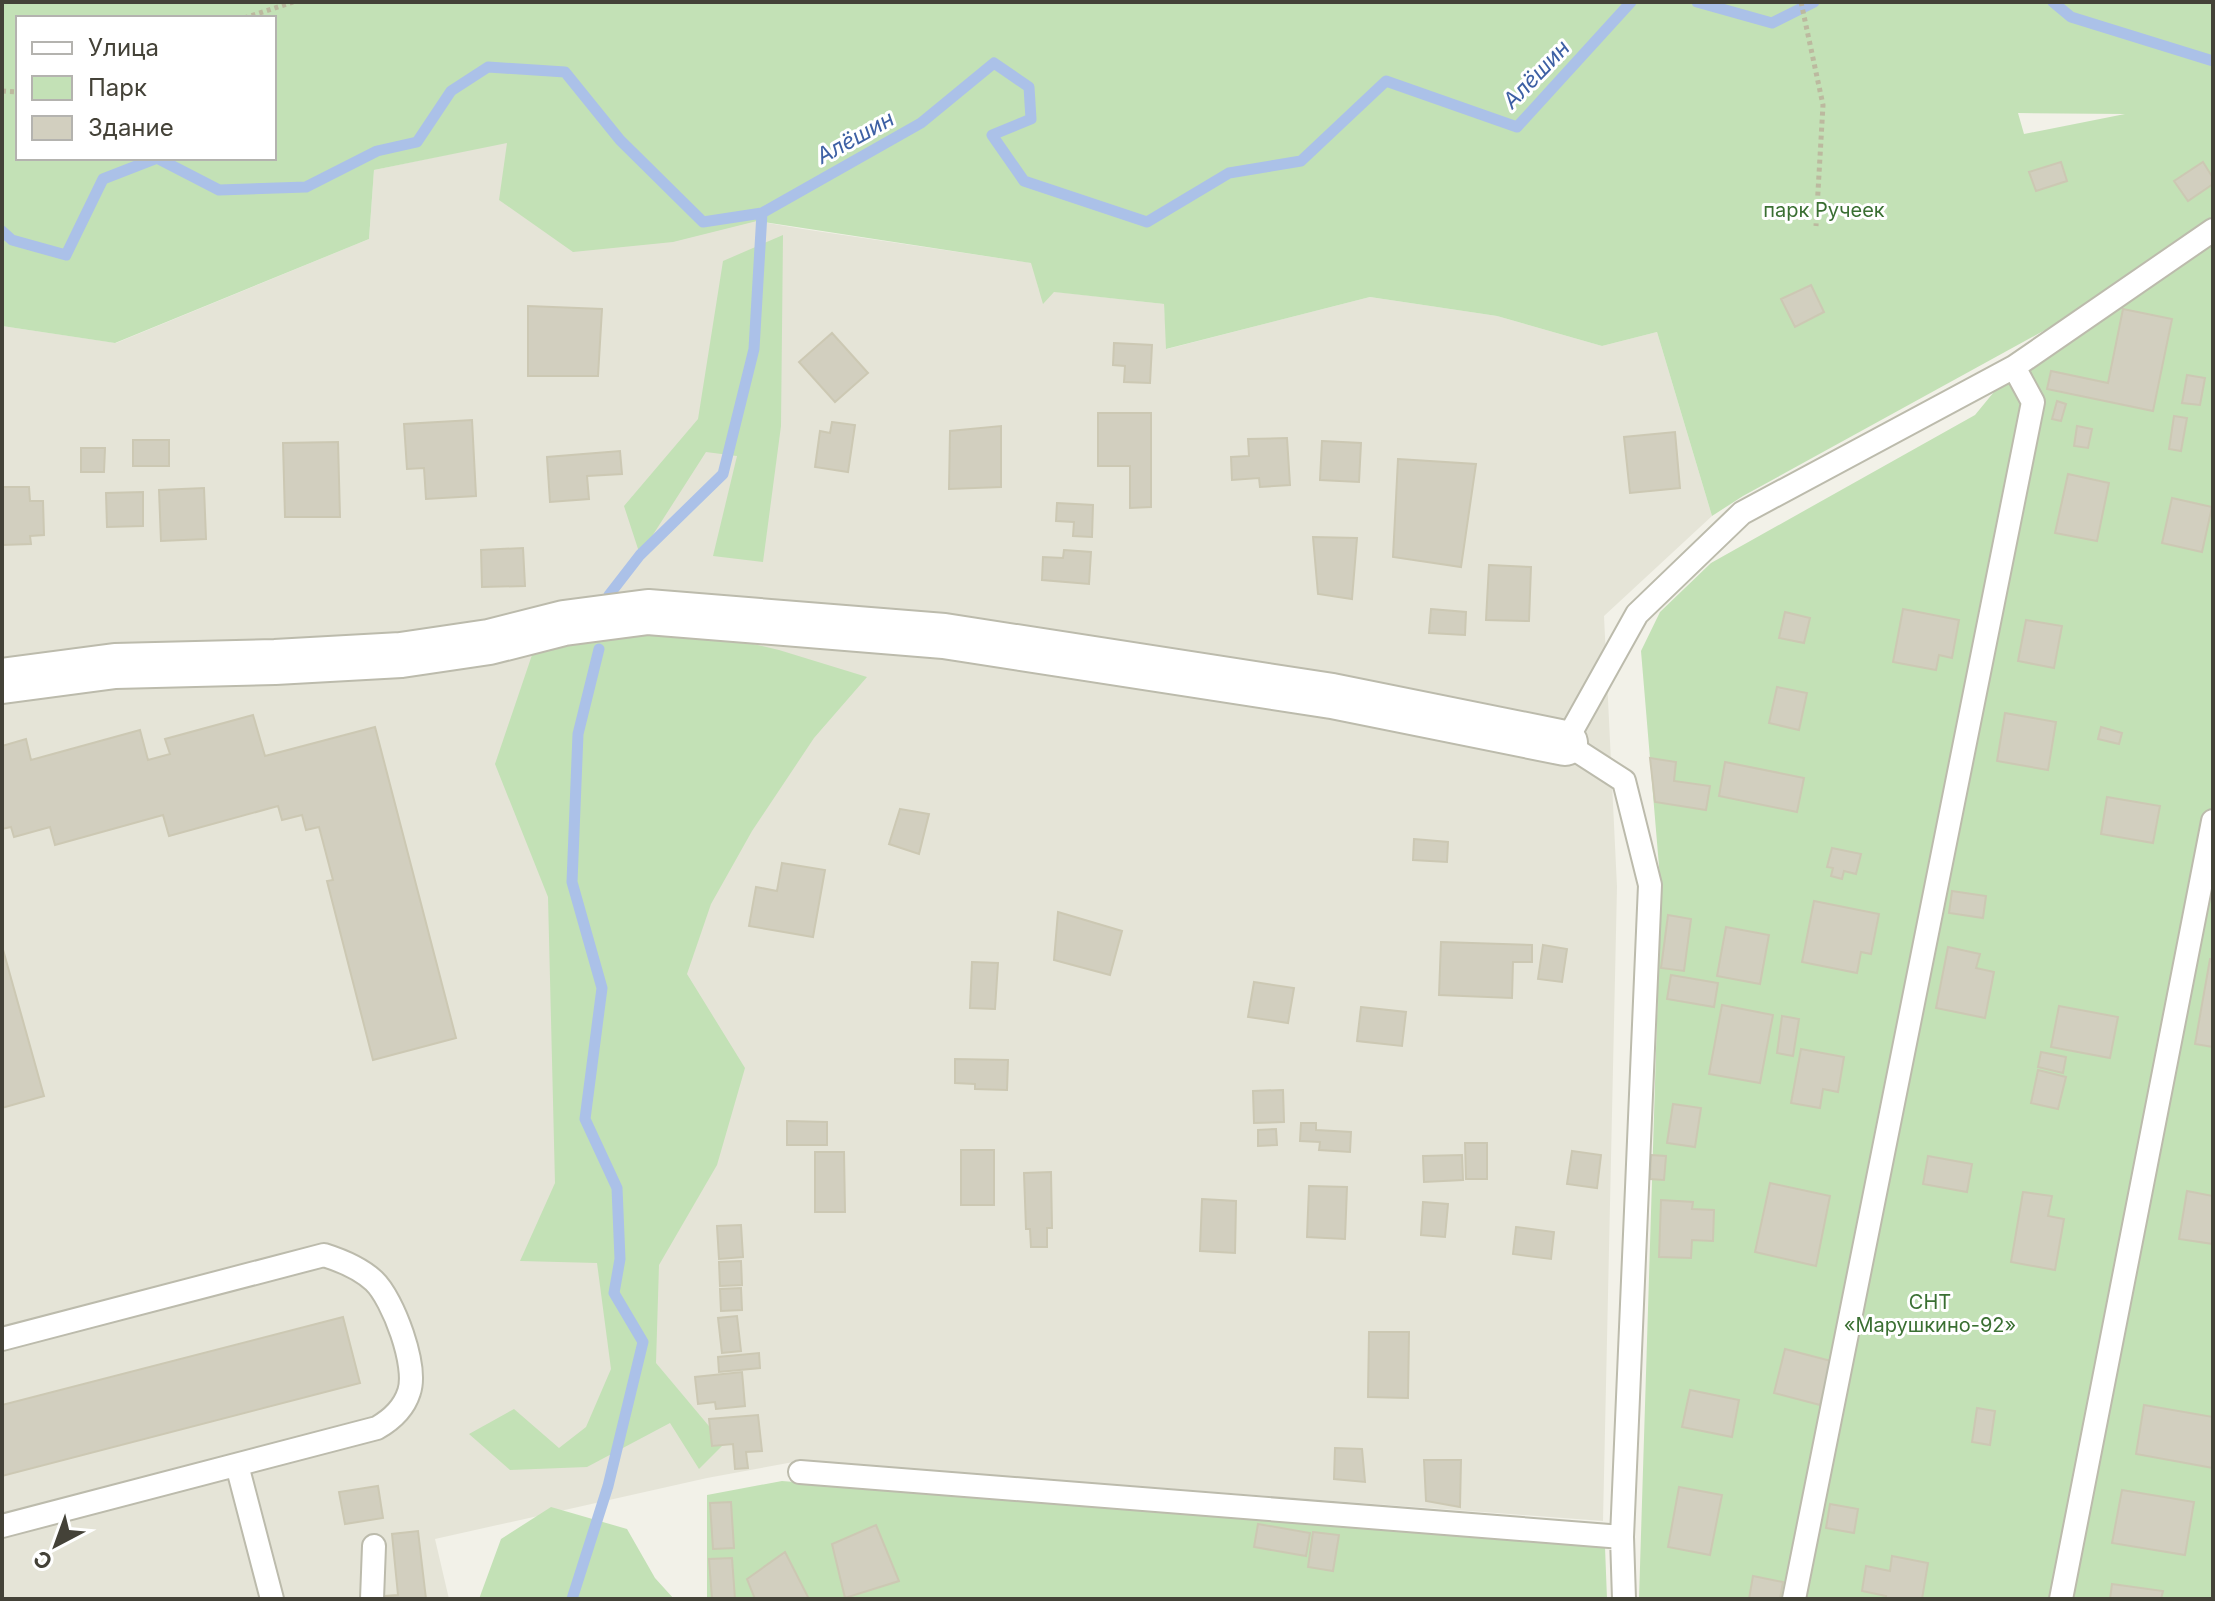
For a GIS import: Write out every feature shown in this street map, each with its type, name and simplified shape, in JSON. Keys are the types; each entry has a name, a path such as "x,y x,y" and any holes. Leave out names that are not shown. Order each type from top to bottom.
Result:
{"street":[{"path":"2,681 115,666 401,655 489,642 564,623 648,612 944,636 1332,696 1565,743"}],"lane":[{"path":"1624,1599 1622,1537 1650,885 1624,781 1565,743 1637,614 1742,513 2014,367 2213,230"},
{"path":"1794,1599 2033,402 2014,367"},
{"path":"2061,1599 2213,821"},
{"path":"2,1339 324,1255 360,1270 375,1282 395,1310 411,1371 410,1391 392,1419 377,1428 2,1526"},
{"path":"237,1465 272,1599"},
{"path":"800,1472 1622,1537"},
{"path":"372,1599 374,1546"}],"path":[{"path":"250,16 293,2"},
{"path":"1801,2 1823,105 1816,226"}],"shaded area":[{"path":"507,142 558,187 803,229 1032,263 1039,290 1164,304 1167,349 1370,297 1497,316 1602,346 1657,332 1712,516 1604,616 1617,887 1603,1521 799,1461 707,1478 435,1539 449,1599 2,1599 2,326 116,343 369,239 374,170"}],"green space":[{"path":"2,2 2213,2 2213,1599 1639,1599 1661,890 1641,651 1660,612 1711,563 1975,415 2045,330 1712,516 1657,332 1602,346 1497,316 1370,297 1166,349 1164,304 1054,292 1043,304 1031,263 757,221 673,242 573,252 499,200 507,143 374,170 369,239 115,343 2,326","holes":["2018,113 2125,114 2024,134"]},
{"path":"783,235 781,426 763,562 713,556 737,456 706,452 640,555 624,506 698,419 723,261"},
{"path":"657,631 727,638 867,677 814,738 752,831 711,904 687,974 745,1068 717,1165 659,1265 656,1363 724,1444 699,1469 670,1423 587,1467 510,1470 469,1434 514,1409 559,1448 586,1427 611,1369 597,1263 520,1261 555,1183 548,897 495,764 533,652"},
{"path":"782,1481 1605,1547 1607,1599 707,1599 707,1495"},
{"path":"551,1507 627,1529 655,1578 674,1599 479,1599 501,1539"}],"building":[{"path":"2061,162 2067,181 2036,191 2029,172"},
{"path":"2203,162 2213,178 2213,184 2188,201 2174,181"},
{"path":"1811,285 1824,312 1795,327 1781,299"},
{"path":"528,306 602,309 598,376 528,376"},
{"path":"2123,309 2172,319 2153,411 2047,389 2051,371 2108,383"},
{"path":"832,333 868,373 835,402 799,362"},
{"path":"1114,343 1152,345 1150,383 1124,382 1125,366 1113,365"},
{"path":"2187,375 2205,378 2200,405 2182,403"},
{"path":"2057,401 2066,404 2061,421 2052,419"},
{"path":"1098,413 1151,413 1151,507 1130,508 1130,466 1098,466"},
{"path":"2174,416 2187,418 2181,451 2169,449"},
{"path":"472,420 476,496 426,499 424,468 407,469 404,424"},
{"path":"832,422 855,425 848,472 815,467 820,431 830,433"},
{"path":"1001,426 1001,487 949,489 950,431"},
{"path":"2077,426 2092,429 2088,448 2074,446"},
{"path":"1675,432 1680,488 1630,493 1624,437"},
{"path":"1287,438 1290,485 1260,487 1259,478 1232,480 1231,457 1249,456 1248,439"},
{"path":"133,440 169,440 169,466 133,466"},
{"path":"1322,441 1361,443 1359,482 1320,480"},
{"path":"338,442 340,517 285,517 283,443"},
{"path":"81,448 105,448 104,472 81,472"},
{"path":"620,451 622,474 587,476 589,499 550,502 547,457"},
{"path":"1398,459 1476,464 1461,567 1393,557"},
{"path":"2068,474 2109,483 2097,541 2055,533"},
{"path":"2,487 29,487 30,501 43,501 44,535 30,536 31,544 2,545"},
{"path":"204,488 206,539 161,541 159,490"},
{"path":"143,492 143,526 107,527 106,493"},
{"path":"2172,498 2212,507 2202,552 2162,543"},
{"path":"1057,503 1093,505 1092,537 1073,536 1074,522 1056,521"},
{"path":"1313,537 1357,538 1352,599 1318,594"},
{"path":"523,548 525,586 482,587 481,550"},
{"path":"1064,550 1091,552 1089,584 1042,580 1043,557 1063,558"},
{"path":"1489,565 1531,567 1529,621 1486,620"},
{"path":"1431,609 1466,612 1465,635 1429,633"},
{"path":"1903,609 1959,620 1952,658 1939,655 1936,670 1893,662"},
{"path":"1785,612 1810,618 1804,643 1779,638"},
{"path":"2026,620 2062,626 2054,668 2018,661"},
{"path":"1777,687 1807,693 1799,730 1769,723"},
{"path":"2005,713 2056,722 2048,770 1997,761"},
{"path":"253,715 265,756 375,727 456,1038 373,1060 327,881 333,880 319,827 306,830 302,815 282,820 278,806 169,836 163,815 55,845 50,827 14,837 11,827 2,829 2,746 26,739 31,760 140,730 148,760 170,754 165,739"},
{"path":"2101,727 2122,733 2119,744 2098,739"},
{"path":"1650,758 1676,762 1674,781 1710,786 1706,810 1655,802"},
{"path":"1725,762 1804,778 1797,812 1719,796"},
{"path":"2107,797 2160,806 2153,843 2101,834"},
{"path":"900,809 929,814 919,854 889,844"},
{"path":"1414,839 1448,842 1447,862 1413,860"},
{"path":"1832,848 1861,854 1856,874 1844,871 1842,879 1831,876 1833,868 1827,867"},
{"path":"782,863 825,870 813,937 749,926 756,887 777,891"},
{"path":"1952,891 1986,896 1983,918 1949,913"},
{"path":"1814,901 1879,914 1871,954 1861,952 1857,973 1802,962"},
{"path":"1058,912 1122,931 1110,975 1054,960"},
{"path":"1668,915 1691,919 1684,971 1661,968"},
{"path":"1726,927 1769,935 1760,984 1717,976"},
{"path":"1441,942 1532,945 1532,962 1513,962 1512,998 1439,995"},
{"path":"1543,945 1567,949 1562,982 1538,979"},
{"path":"2,946 44,1096 2,1108"},
{"path":"1948,947 1980,954 1976,968 1994,972 1985,1018 1936,1008"},
{"path":"2210,959 2213,959 2213,1047 2195,1044"},
{"path":"972,962 998,963 995,1009 970,1008"},
{"path":"1671,975 1718,983 1714,1007 1667,999"},
{"path":"1254,982 1294,988 1288,1023 1248,1017"},
{"path":"1722,1005 1773,1015 1760,1083 1709,1074"},
{"path":"2059,1006 2118,1017 2110,1058 2051,1047"},
{"path":"1361,1007 1406,1012 1402,1046 1357,1041"},
{"path":"1782,1016 1799,1019 1793,1056 1777,1053"},
{"path":"1801,1049 1844,1057 1838,1092 1823,1089 1820,1108 1791,1103"},
{"path":"2041,1052 2066,1057 2063,1073 2038,1067"},
{"path":"955,1059 1008,1060 1007,1090 975,1089 975,1084 955,1083"},
{"path":"2038,1070 2066,1077 2058,1109 2031,1103"},
{"path":"1283,1090 1284,1122 1254,1123 1253,1091"},
{"path":"1673,1104 1701,1108 1695,1147 1667,1143"},
{"path":"787,1121 827,1122 827,1145 787,1145"},
{"path":"1301,1123 1316,1123 1316,1130 1351,1132 1350,1152 1319,1150 1320,1142 1300,1141"},
{"path":"1276,1129 1277,1145 1258,1146 1258,1130"},
{"path":"1465,1143 1487,1143 1487,1179 1466,1179"},
{"path":"961,1150 994,1150 994,1205 961,1205"},
{"path":"1572,1151 1601,1155 1597,1188 1567,1184"},
{"path":"815,1152 844,1152 845,1212 815,1212"},
{"path":"1462,1155 1463,1180 1424,1182 1423,1156"},
{"path":"1651,1155 1666,1156 1664,1180 1650,1179"},
{"path":"1928,1156 1972,1164 1967,1192 1923,1184"},
{"path":"1051,1172 1052,1228 1047,1228 1047,1247 1031,1247 1030,1229 1026,1229 1024,1173"},
{"path":"1770,1183 1830,1196 1816,1266 1755,1252"},
{"path":"1309,1186 1347,1187 1345,1239 1307,1237"},
{"path":"2187,1191 2213,1196 2213,1244 2179,1239"},
{"path":"2023,1192 2052,1196 2048,1216 2064,1219 2055,1270 2011,1262"},
{"path":"1202,1199 1236,1201 1235,1253 1200,1251"},
{"path":"1661,1200 1693,1202 1692,1209 1714,1210 1713,1241 1692,1240 1691,1258 1659,1257"},
{"path":"1423,1202 1448,1204 1445,1237 1421,1235"},
{"path":"741,1225 743,1257 719,1259 717,1226"},
{"path":"1516,1227 1554,1232 1551,1259 1513,1254"},
{"path":"741,1261 742,1285 720,1286 719,1262"},
{"path":"741,1288 742,1310 721,1311 720,1289"},
{"path":"737,1316 741,1351 722,1353 718,1318"},
{"path":"343,1317 360,1383 2,1476 2,1405"},
{"path":"1369,1332 1409,1332 1408,1398 1368,1397"},
{"path":"1785,1349 1831,1361 1820,1405 1774,1393"},
{"path":"759,1353 760,1368 719,1372 718,1357"},
{"path":"742,1372 745,1406 716,1409 715,1402 698,1404 695,1377"},
{"path":"1690,1390 1739,1400 1732,1437 1682,1427"},
{"path":"2144,1405 2213,1417 2213,1468 2136,1454"},
{"path":"1977,1408 1995,1411 1990,1445 1972,1442"},
{"path":"758,1415 762,1451 746,1452 748,1468 735,1469 733,1444 712,1446 709,1419"},
{"path":"1335,1448 1362,1449 1365,1482 1334,1479"},
{"path":"1424,1460 1461,1460 1460,1507 1426,1501"},
{"path":"378,1486 383,1518 345,1524 339,1492"},
{"path":"1679,1487 1722,1495 1710,1555 1668,1547"},
{"path":"2122,1490 2194,1502 2185,1555 2112,1543"},
{"path":"731,1502 734,1548 713,1549 710,1503"},
{"path":"1830,1504 1858,1509 1854,1533 1826,1528"},
{"path":"1258,1524 1310,1533 1306,1556 1254,1547"},
{"path":"876,1525 899,1581 845,1598 832,1544"},
{"path":"418,1531 426,1599 385,1599 385,1596 398,1595 392,1534"},
{"path":"1313,1532 1339,1535 1333,1571 1308,1567"},
{"path":"785,1552 809,1599 755,1599 747,1579"},
{"path":"1892,1556 1928,1563 1922,1599 1885,1599 1886,1596 1862,1591 1866,1566 1890,1571"},
{"path":"732,1558 735,1599 712,1599 709,1559"},
{"path":"1753,1576 1783,1582 1780,1599 1749,1599"},
{"path":"2112,1584 2163,1591 2161,1599 2110,1599"}],"waterway":[{"name":"Алёшин","path":"161,160 219,190 306,187 377,151 417,142 451,91 488,67 565,72 620,140 703,222 762,213 921,123 994,63 1029,87 1031,119 992,135 1024,181 1147,222 1229,173 1301,161 1386,81 1517,127 1631,2"},
{"name":"Алёшин","path":"1697,2 1772,23 1814,2"},
{"name":"Алёшин","path":"2053,2 2071,17 2213,61"},
{"name":"Алёшин","path":"2,231 12,240 66,255 103,179 152,160"},
{"path":"609,595 640,555 723,474 754,349 762,213"},
{"path":"572,1599 608,1486 643,1342 614,1293 620,1259 617,1188 585,1119 602,988 572,882 578,734 599,649"}],"park label":[{"name":"парк Ручеек","path":"1824,210"},
{"name":"СНТ «Марушкино-92»","path":"1930,1314"}]}
